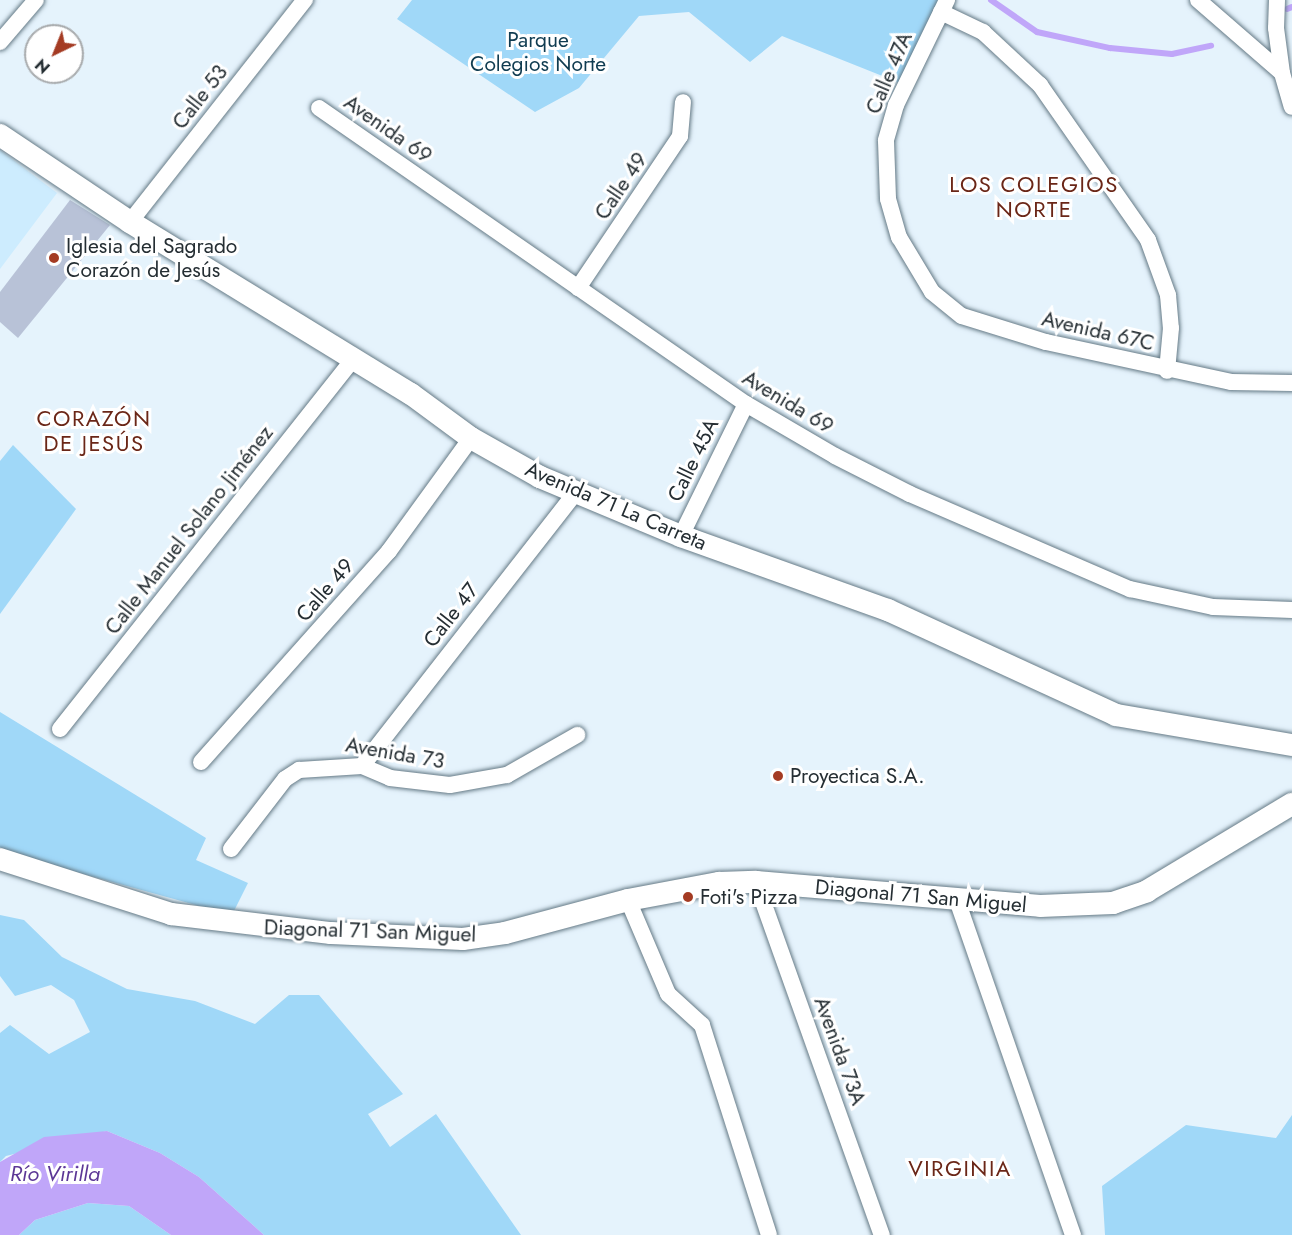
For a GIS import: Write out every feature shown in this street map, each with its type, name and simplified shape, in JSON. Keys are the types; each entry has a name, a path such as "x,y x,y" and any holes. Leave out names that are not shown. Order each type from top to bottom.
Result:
{"street":[{"path":"0,42 36,0"},
{"name":"Calle 53","path":"130,222 305,0"},
{"path":"1198,0 1214,9 1282,73"},
{"path":"1277,0 1276,28 1282,73 1292,107"},
{"path":"944,6 983,32 1040,85 1148,240 1168,296 1171,328 1167,371"},
{"name":"Calle 47A","path":"915,269 899,237 888,199 886,141 896,105 944,6"},
{"name":"Calle 49","path":"578,288 680,136 683,102"},
{"name":"Avenida 69","path":"319,108 746,404 835,456 910,494 1130,589 1213,607 1292,610"},
{"name":"Avenida 71 La Carreta","path":"0,135 130,222 353,359 471,438 576,492 681,536 888,610 1116,715 1292,745"},
{"name":"Avenida 67C","path":"915,269 932,292 971,319 1007,332 1167,371 1241,383 1292,382"},
{"name":"Calle Manuel Solano Jiménez","path":"60,729 353,359"},
{"name":"Calle 45A","path":"681,536 746,404"},
{"name":"Calle 49","path":"201,762 389,551 471,438"},
{"name":"Calle 47","path":"362,766 576,492"},
{"name":"Avenida 73","path":"231,849 285,779 299,770 362,766 390,778 450,785 507,776 577,735"},
{"name":"Diagonal 71 San Miguel","path":"0,859 171,914 330,933 463,939 505,933 628,900 719,883 756,882 1040,906 1113,903 1148,891 1292,804"},
{"name":"Avenida 73A","path":"756,882 882,1235"},
{"path":"628,900 668,994 702,1025 769,1235"},
{"path":"957,900 1073,1235"}],"shaded area":[{"path":"0,150 57,193 0,269"}],"green space":[{"name":"Parque Colegios Norte","path":"412,0 941,0 905,85 782,36 750,62 689,12 639,16 579,88 535,112 397,19"},
{"path":"13,445 76,509 0,614 0,461"},
{"path":"0,712 206,838 196,860 248,883 232,915 0,851"},
{"path":"0,915 24,920 62,957 127,989 195,1001 255,1024 289,995 319,995 403,1094 368,1114 390,1147 436,1114 521,1235 264,1235 199,1177 160,1153 107,1131 6,1156 0,1162 0,1033 10,1025 49,1054 90,1032 74,1000 51,985 15,996 0,976"},
{"path":"1292,1115 1292,1235 1105,1235 1102,1186 1186,1125 1276,1138"},
{"path":"88,1203 129,1206 171,1235 19,1235 35,1220"}],"water":[{"name":"Río Virilla","path":"107,1131 160,1153 199,1177 264,1235 171,1235 129,1206 88,1203 35,1220 19,1235 0,1235 0,1162 44,1137"}],"building":[{"name":"Iglesia del Sagrado Corazón de Jesús","path":"70,200 110,225 18,338 0,322 0,292"}],"waterway":[{"path":"991,0 1037,32 1110,48 1172,54 1211,46"},
{"path":"1287,9 1292,7"}],"place":[{"name":"Iglesia del Sagrado Corazón de Jesús","path":"54,258"},
{"name":"Proyectica S.A.","path":"778,776"},
{"name":"Foti's Pizza","path":"688,897"}],"district":[{"name":"LOS COLEGIOS NORTE","path":"1034,196"},
{"name":"CORAZÓN DE JESÚS","path":"94,431"},
{"name":"VIRGINIA","path":"960,1169"}]}
